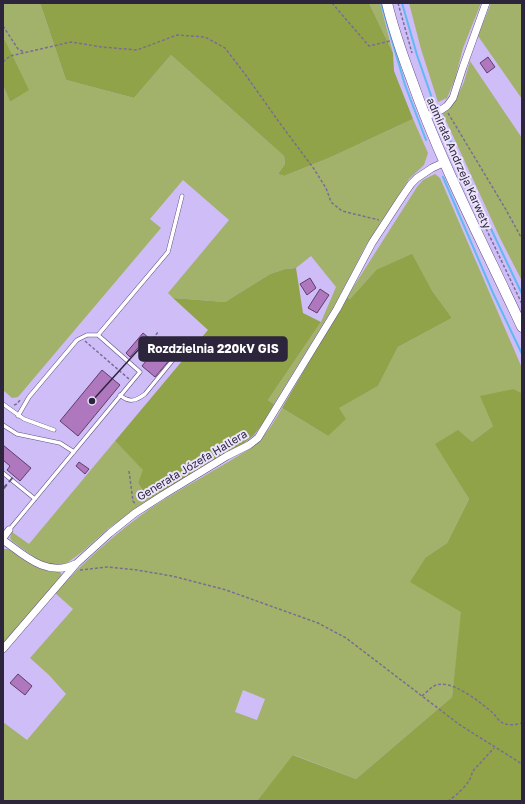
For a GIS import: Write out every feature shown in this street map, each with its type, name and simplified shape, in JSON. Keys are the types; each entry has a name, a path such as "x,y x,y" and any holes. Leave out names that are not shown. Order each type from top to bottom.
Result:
{"main road":[{"name":"admirała Andrzeja Karwety","path":"388,3 398,40 425,117 444,162 522,327"}],"street":[{"path":"425,117 445,107 453,98 486,3"},
{"name":"Generała Józefa Hallera","path":"3,649 77,563 110,533 139,510 210,466 249,445 258,438 337,309 368,250 411,184 423,173 444,162"},
{"path":"9,530 3,539 37,564 46,567 64,568 77,563"}],"lane":[{"path":"98,335 168,252 182,196"},
{"path":"9,530 140,372 98,335 87,334 80,337 29,397 18,416"},
{"path":"120,396 131,401 139,399 145,394 177,355 179,350 178,344 175,340"},
{"path":"3,404 18,416 54,430"},
{"path":"3,425 17,434 60,442 74,452"},
{"path":"3,473 35,499"}],"path":[{"path":"332,3 369,46 398,40"},
{"path":"398,3 412,53"},
{"path":"3,26 18,49 24,52"},
{"path":"3,62 10,56 71,42 102,47 137,50 177,35 205,37 225,48 245,74 314,169 326,188 331,202 342,211 386,222"},
{"path":"445,107 506,208 522,239"},
{"path":"468,192 522,304"},
{"path":"153,339 158,332"},
{"path":"80,337 132,381"},
{"path":"162,345 166,339"},
{"path":"11,404 17,404 22,398"},
{"path":"130,471 133,502 139,510"},
{"path":"70,571 108,567 137,570 202,582 318,623 332,630 379,662 460,724 522,764"},
{"path":"422,696 434,686 444,684 458,689 478,701 502,722 515,725 522,723"},
{"path":"448,801 460,792 472,777 472,772 494,747"}],"green space":[{"path":"3,3 40,3 66,80 134,98 171,55 284,156 285,164 278,174 284,176 329,158 413,119 428,153 424,165 409,179 365,247 336,303 274,404 268,400 321,322 336,287 311,256 296,268 285,269 270,274 225,302 173,298 168,293 229,220 183,180 150,219 161,228 18,397 12,398 3,390 3,85 10,102 28,90 3,36"},
{"path":"40,3 369,3 393,53 394,71 413,119 329,158 284,176 278,174 285,164 284,156 171,55 134,98 66,80"},
{"path":"369,3 380,3 393,53"},
{"path":"409,3 481,3 463,48 455,79 447,98 438,102 421,49"},
{"path":"491,3 522,3 522,99 478,36"},
{"path":"3,36 29,90 10,102 3,85"},
{"path":"470,61 522,138 522,281 501,240 442,112 455,101 464,82"},
{"path":"435,174 440,178 522,368 522,393 514,389 493,426 471,443 436,444 469,499 447,543 426,557 462,612 452,697 356,779 294,755 257,801 3,801 3,722 27,740 66,694 49,675 30,658 73,609 55,593 66,581 113,537 151,508 248,450 259,441 282,408 328,436 338,408 378,386 398,347 452,318 431,289 376,270 350,299 347,297 417,187 423,180","holes":["243,690 265,699 257,720 235,712"]},
{"path":"412,254 431,289 452,318 398,347 378,386 339,408 346,419 328,436 282,408 347,297 350,299 376,270"},
{"path":"296,268 303,313 321,322 268,400 274,404 263,423 254,435 243,444 206,464 149,500 138,483 143,470 115,441 208,330 173,298 225,302 270,274 285,269"},
{"path":"514,389 522,393 522,801 257,801 293,755 356,779 452,697 461,612 410,582 426,557 447,543 469,499 435,444 458,430 472,442 493,426 480,396"},
{"path":"115,441 144,470 138,483 149,500 109,528 67,563 58,565 41,562 12,541 10,538 12,532 29,544"},
{"path":"10,549 39,568 60,572 62,575 3,646 3,550"}],"building":[{"path":"488,57 495,67 487,73 480,63"},
{"path":"310,278 316,288 307,295 300,284"},
{"path":"320,289 329,295 317,313 308,308"},
{"path":"143,333 172,357 155,377 142,366 154,351 143,342 130,357 126,353"},
{"path":"102,370 120,385 78,436 60,421"},
{"path":"3,445 31,468 20,481 7,470 10,466 3,460"},
{"path":"79,462 89,469 85,474 76,466"},
{"path":"18,674 32,686 25,695 10,683"}],"waterway":[{"path":"381,3 405,85 426,140"},
{"path":"402,3 417,55 434,104"},
{"path":"441,119 462,168 522,294"},
{"path":"443,177 493,293 522,354"}],"railway":[{"path":"3,489 14,476"}],"place":[{"name":"Rozdzielnia 220kV GIS","path":"92,401"}]}
